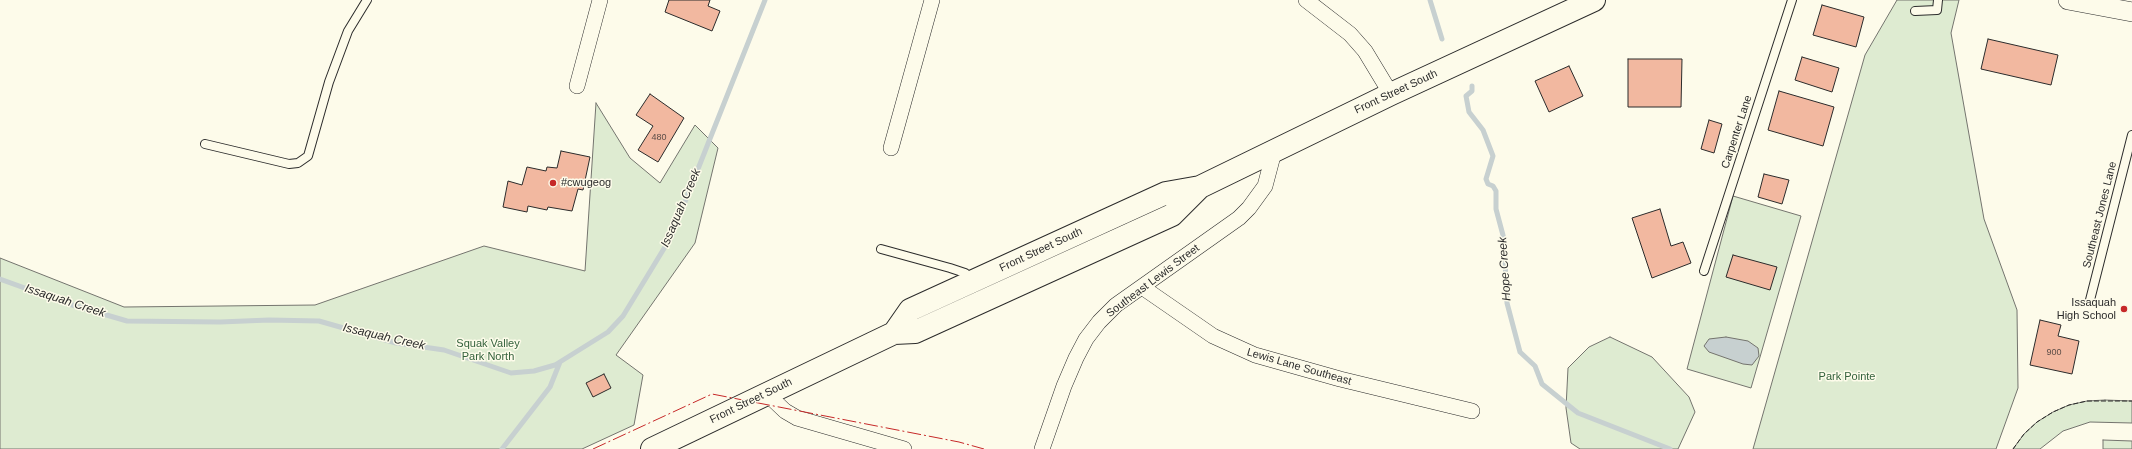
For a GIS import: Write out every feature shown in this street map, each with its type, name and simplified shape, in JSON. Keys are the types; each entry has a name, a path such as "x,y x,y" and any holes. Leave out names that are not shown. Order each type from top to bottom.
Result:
{"main road":[{"name":"Front Street South","path":"894,333 910,310 1039,252 1166,192 1200,187 1391,94 1594,0"},
{"name":"Front Street South","path":"652,449 766,393 894,333 915,332 1172,215 1200,187"},
{"path":"1039,252 1048,272"}],"street":[{"path":"577,86 600,0"},
{"path":"891,148 932,0"},
{"path":"1306,0 1350,34 1365,51 1391,94"},
{"path":"2068,0 2132,12"},
{"name":"Southeast Lewis Street","path":"1042,449 1064,386 1086,339 1099,322 1116,305 1239,218 1249,208 1265,186 1274,152"},
{"name":"Lewis Lane Southeast","path":"1142,287 1213,336 1254,355 1472,411"},
{"path":"766,393 785,411 797,418 904,449"}],"lane":[{"path":"205,144 289,164 298,163 308,156 329,82 342,46 348,31 367,0"},
{"name":"Carpenter Lane","path":"1704,271 1792,0"},
{"path":"1915,11 1937,10 1938,0"},
{"name":"Southeast Jones Lane","path":"2090,300 2132,135"},
{"path":"881,249 950,268 965,273 975,280"}],"green space":[{"name":"Park Pointe","path":"1897,0 1959,0 1951,33 1984,219 2017,310 2018,388 1996,449 1753,449 1865,55"},
{"name":"Squak Valley Park North","path":"596,103 630,158 660,183 695,125 718,148 695,243 616,355 643,375 634,425 582,449 0,449 0,258 124,307 315,305 484,246 585,271"},
{"path":"1733,196 1801,216 1751,388 1687,369"},
{"path":"1610,337 1652,357 1689,397 1695,412 1678,449 1580,449 1571,443 1566,408 1568,368 1589,347"},
{"path":"2087,401 2132,401 2132,423 2090,422 2063,431 2040,449 2013,449 2024,434 2037,422 2053,412 2069,405"},
{"path":"2103,440 2132,441 2132,449 2103,449"}],"shaded area":[{"path":"1726,337 1748,341 1758,348 1759,356 1752,365 1743,364 1709,352 1704,346 1709,339"}],"building":[{"path":"669,0 710,0 708,6 720,11 712,31 665,12"},
{"path":"1822,5 1864,17 1856,47 1813,35"},
{"path":"1988,39 2058,55 2051,85 1981,69"},
{"path":"1802,57 1839,68 1832,92 1795,80"},
{"path":"1628,59 1682,59 1681,107 1628,107"},
{"path":"1569,66 1583,96 1549,112 1535,81"},
{"path":"1779,91 1834,107 1823,146 1768,130"},
{"path":"650,94 684,118 658,162 638,150 653,126 636,115"},
{"path":"1709,120 1722,124 1714,153 1701,149"},
{"name":"#cwugeog","path":"561,151 590,157 583,190 578,189 572,211 548,207 547,210 528,206 527,212 503,207 508,181 522,185 527,167 546,171 547,167 557,168"},
{"path":"1764,174 1789,180 1782,204 1758,197"},
{"path":"1660,209 1671,246 1683,242 1691,263 1652,278 1632,218"},
{"path":"1733,255 1777,267 1770,290 1726,277"},
{"path":"2040,320 2061,325 2058,336 2079,341 2072,374 2030,365"},
{"path":"604,374 611,388 593,397 586,383"}],"waterway":[{"name":"Issaquah Creek","path":"0,279 69,304 127,321 319,321 396,343 444,350 511,373 534,371 555,365 608,332 623,316 671,237 765,0"},
{"name":"Hope Creek","path":"1430,0 1442,39"},
{"name":"Hope Creek","path":"1472,86 1472,91 1466,96 1469,112 1483,130 1493,156 1486,179 1488,184 1493,186 1496,191 1496,209 1504,239 1507,303 1520,352 1535,366 1542,384 1578,413 1670,449"},
{"path":"502,449 550,387 560,362"}],"fence":[{"path":"2013,449 2024,434 2037,422 2053,412 2069,405 2087,401 2132,401"}],"power":[{"path":"593,449 712,394 959,442 984,449"}],"place":[{"name":"#cwugeog","path":"553,183"},
{"name":"Issaquah High School","path":"2124,309"}]}
